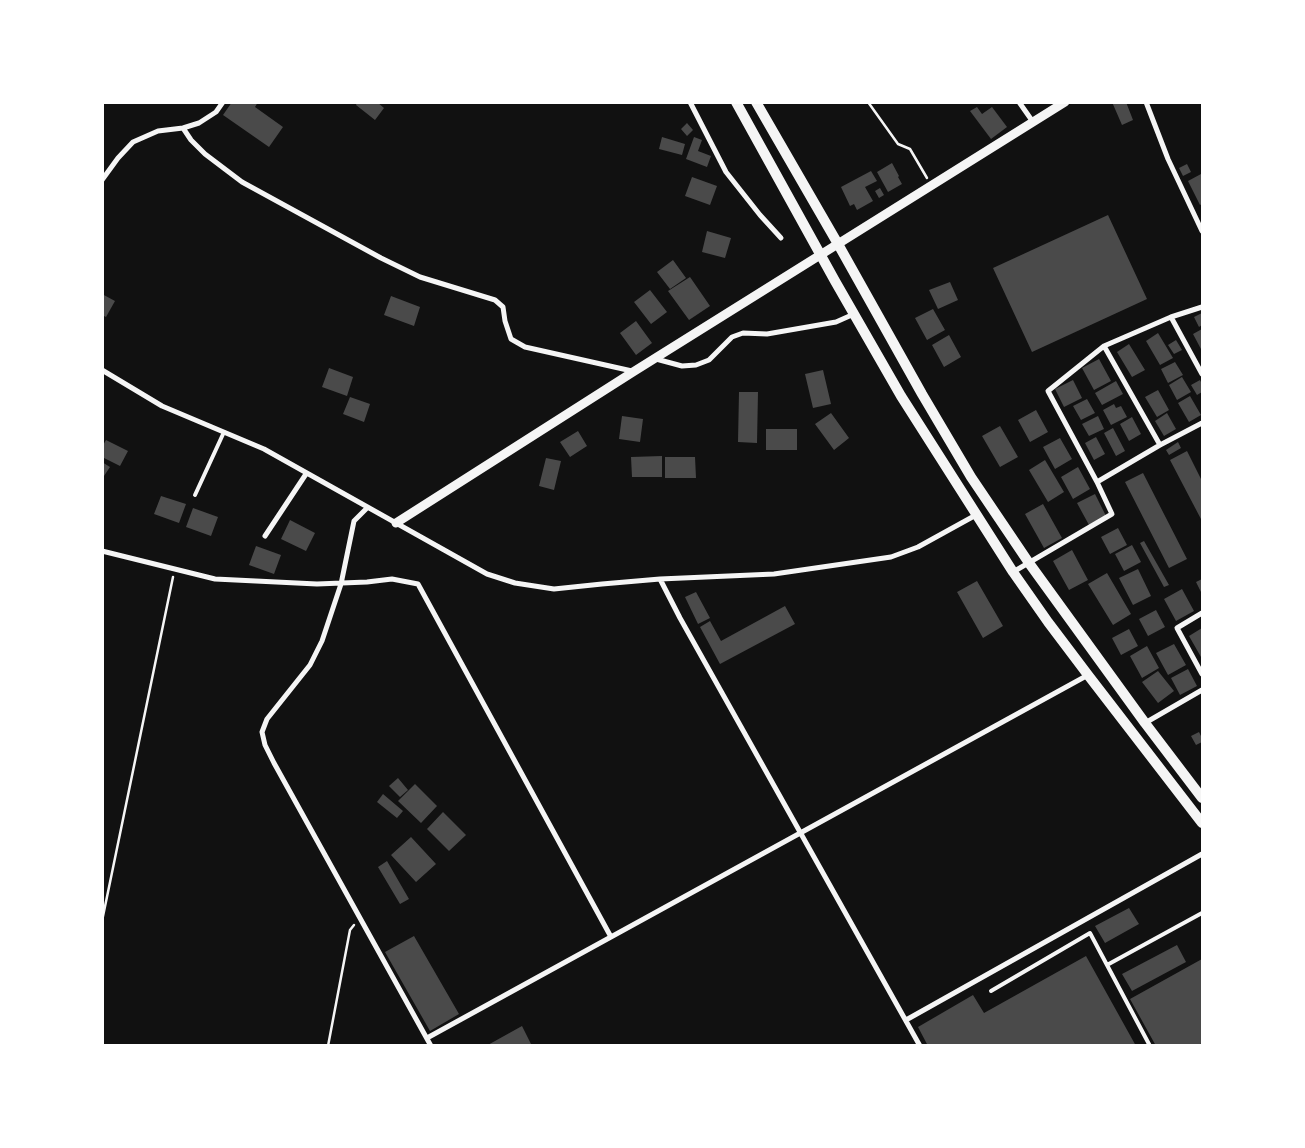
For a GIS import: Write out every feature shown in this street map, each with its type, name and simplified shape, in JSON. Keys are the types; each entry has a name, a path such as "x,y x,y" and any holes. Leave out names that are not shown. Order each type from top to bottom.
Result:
{"main road":[{"path":"736,102 901,396 976,515 1013,572 1088,675 1202,823"},
{"path":"756,102 838,244 926,403 971,477 1029,563 1202,798"}],"street":[{"path":"102,180 118,158 133,142 158,131 199,124 216,112 223,102"},
{"path":"690,102 726,172 760,216 781,238"},
{"path":"1019,102 1033,122"},
{"path":"396,523 800,266 821,255 1065,102"},
{"path":"1146,102 1168,159 1202,231"},
{"path":"183,128 191,140 205,154 242,182 420,278 495,300 503,308 505,321 512,339 525,348 633,372"},
{"path":"1013,572 1112,514 1048,391 1104,346 1171,317 1202,307"},
{"path":"654,358 682,366 696,365 709,360 732,336 743,332 767,334 836,322 855,314"},
{"path":"1171,317 1202,374"},
{"path":"1104,346 1160,445"},
{"path":"102,370 162,406 264,450 487,574 515,583 554,589 660,580 774,574 891,557 918,547 976,515"},
{"path":"1096,482 1202,423"},
{"path":"265,536 306,474"},
{"path":"367,508 354,521 341,584 322,641 310,665 267,719 262,732 265,745 274,763 431,1046"},
{"path":"102,551 215,579 341,584 392,579 418,584 611,937"},
{"path":"660,580 920,1046"},
{"path":"1202,614 1177,628 1202,674"},
{"path":"427,1038 1088,675"},
{"path":"1145,723 1202,690"},
{"path":"906,1020 1202,854"}],"lane":[{"path":"195,495 224,432"},
{"path":"1107,965 1202,913"},
{"path":"991,991 1090,933 1150,1046"}],"path":[{"path":"868,102 898,144 910,149 931,186"},
{"path":"102,921 174,569"},
{"path":"328,1046 350,930 360,918"}],"building":[{"path":"232,102 258,102 255,107 283,127 269,147 223,115"},
{"path":"357,102 377,102 384,108 375,120 356,105"},
{"path":"1112,102 1126,102 1133,120 1122,125"},
{"path":"977,107 982,114 992,107 1007,127 991,139 970,111"},
{"path":"687,123 693,130 687,136 681,129"},
{"path":"662,137 685,144 682,155 659,149"},
{"path":"694,137 702,140 698,151 711,156 707,167 686,159"},
{"path":"892,163 902,184 888,192 877,172"},
{"path":"1187,164 1191,172 1183,176 1179,168"},
{"path":"871,171 877,181 865,187 873,201 857,210 854,204 850,206 841,187"},
{"path":"1201,174 1202,204 1200,205 1188,181"},
{"path":"692,177 717,186 710,205 685,196"},
{"path":"880,188 884,195 879,198 875,191"},
{"path":"1108,215 1147,299 1032,352 993,268"},
{"path":"707,231 731,238 725,258 702,252"},
{"path":"673,260 686,278 670,289 657,272"},
{"path":"690,277 710,306 689,320 668,291"},
{"path":"950,282 958,300 938,309 929,290"},
{"path":"650,290 667,312 651,324 634,302"},
{"path":"102,294 115,301 106,317 102,315"},
{"path":"391,296 420,307 414,326 384,315"},
{"path":"933,309 945,330 927,340 915,318"},
{"path":"1202,313 1202,325 1199,327 1194,317"},
{"path":"636,321 652,343 636,355 620,333"},
{"path":"1202,329 1202,351 1193,334"},
{"path":"1158,333 1173,358 1160,365 1146,341"},
{"path":"949,335 961,357 944,367 932,345"},
{"path":"1176,340 1182,350 1174,354 1168,345"},
{"path":"1129,344 1145,370 1132,377 1117,352"},
{"path":"1099,359 1111,381 1094,390 1082,368"},
{"path":"1175,362 1183,375 1168,383 1161,369"},
{"path":"329,368 353,377 347,396 322,387"},
{"path":"823,370 831,404 813,408 805,374"},
{"path":"1182,377 1191,392 1177,400 1169,385"},
{"path":"1073,380 1082,398 1064,407 1055,389"},
{"path":"1200,380 1202,392 1197,395 1191,385"},
{"path":"1116,381 1123,394 1102,405 1095,393"},
{"path":"1158,390 1169,410 1157,417 1145,397"},
{"path":"739,392 758,392 757,443 738,442"},
{"path":"1190,396 1201,415 1189,422 1178,403"},
{"path":"350,397 370,404 364,422 343,414"},
{"path":"1087,399 1095,413 1081,420 1073,406"},
{"path":"1114,404 1116,408 1121,406 1127,417 1111,425 1103,410"},
{"path":"1036,410 1048,432 1030,442 1018,420"},
{"path":"831,413 849,438 834,450 815,424"},
{"path":"1167,413 1176,429 1164,436 1155,421"},
{"path":"622,416 643,419 640,442 619,439"},
{"path":"1098,416 1104,429 1089,436 1082,424"},
{"path":"1132,417 1141,434 1129,441 1120,424"},
{"path":"1000,426 1018,457 1000,467 982,436"},
{"path":"1113,428 1125,451 1116,456 1104,433"},
{"path":"766,429 797,429 797,450 766,450"},
{"path":"578,431 587,446 570,457 560,442"},
{"path":"1096,437 1105,454 1094,460 1085,443"},
{"path":"1060,438 1072,459 1055,469 1043,447"},
{"path":"106,440 128,451 120,466 102,457 102,447"},
{"path":"1178,442 1181,448 1169,455 1166,450"},
{"path":"1187,451 1202,481 1202,521 1170,460"},
{"path":"662,456 662,477 632,477 631,457"},
{"path":"665,457 695,457 696,478 665,478"},
{"path":"546,458 561,461 554,490 539,486"},
{"path":"1045,460 1064,492 1048,502 1029,470"},
{"path":"102,462 110,467 102,479"},
{"path":"1078,467 1090,489 1073,499 1061,477"},
{"path":"1143,473 1187,559 1169,568 1125,482"},
{"path":"1095,494 1106,516 1089,525 1077,503"},
{"path":"161,496 186,504 179,523 154,514"},
{"path":"1043,504 1062,538 1044,548 1025,514"},
{"path":"193,508 218,517 211,536 186,527"},
{"path":"290,520 315,533 306,551 281,539"},
{"path":"1118,528 1127,545 1110,554 1101,537"},
{"path":"1144,541 1169,585 1164,587 1140,543"},
{"path":"1132,545 1141,562 1124,571 1115,554"},
{"path":"256,546 281,555 274,574 249,565"},
{"path":"1072,550 1088,580 1069,590 1053,561"},
{"path":"1138,569 1151,596 1133,605 1119,578"},
{"path":"1107,573 1131,614 1113,625 1088,584"},
{"path":"1202,579 1202,594 1196,582"},
{"path":"977,581 1003,626 983,638 957,592"},
{"path":"1182,589 1194,611 1176,621 1164,599"},
{"path":"696,592 710,618 698,624 685,597"},
{"path":"785,606 795,624 720,664 700,627 710,621 721,641"},
{"path":"1156,610 1165,627 1148,636 1139,619"},
{"path":"1202,628 1202,657 1201,657 1189,636"},
{"path":"1129,629 1138,646 1121,655 1112,638"},
{"path":"1174,644 1186,665 1168,675 1156,653"},
{"path":"1147,646 1159,668 1142,678 1130,656"},
{"path":"1188,669 1197,686 1180,695 1171,678"},
{"path":"1158,671 1174,691 1158,703 1142,682"},
{"path":"1199,732 1202,742 1196,745 1191,736"},
{"path":"398,778 408,790 400,797 389,786"},
{"path":"415,784 437,806 421,823 398,801"},
{"path":"383,794 403,811 397,818 377,802"},
{"path":"443,812 466,835 449,851 427,829"},
{"path":"411,837 436,864 416,882 391,855"},
{"path":"387,861 409,899 400,904 378,867"},
{"path":"1129,908 1139,924 1105,943 1095,926"},
{"path":"414,936 459,1014 430,1031 385,952"},
{"path":"1177,945 1186,962 1132,991 1122,974"},
{"path":"1086,956 1136,1046 928,1046 918,1027 973,995 984,1013"},
{"path":"1202,959 1202,1043 1197,1046 1156,1046 1130,999"},
{"path":"522,1026 532,1046 486,1046"}]}
